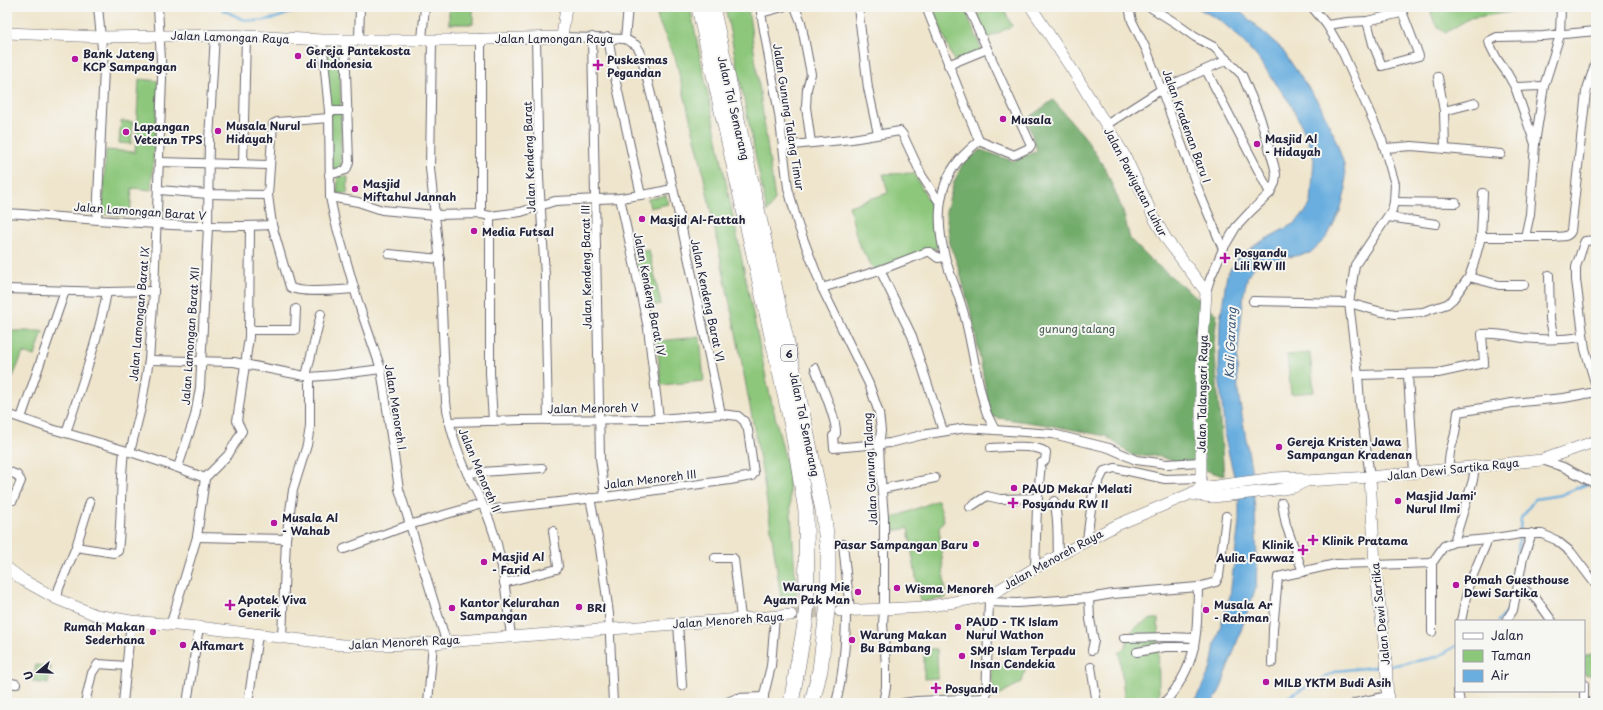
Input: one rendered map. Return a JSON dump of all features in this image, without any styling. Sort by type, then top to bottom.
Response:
[{"type":"highway","name":"Jalan Tol Semarang","points":[[699,7],[792,426],[806,511],[807,603],[805,624],[791,703]]},
{"type":"highway","name":"Jalan Tol Semarang","points":[[712,7],[823,510],[828,551],[828,603],[820,670],[812,703]]},
{"type":"highway","points":[[721,7],[737,124]]},
{"type":"main road","points":[[562,37],[566,7]]},
{"type":"main road","name":"Jalan Pawiyatan Luhur","points":[[1031,7],[1125,156],[1137,185],[1164,234],[1206,292]]},
{"type":"main road","name":"Jalan Lamongan Raya","points":[[7,33],[102,37],[246,35],[322,40],[427,40],[562,37]]},
{"type":"main road","name":"Jalan Talangsari Raya","points":[[1201,488],[1201,376],[1206,292]]},
{"type":"main road","name":"Jalan Dewi Sartika Raya","points":[[1201,488],[1275,478],[1293,477],[1306,481],[1370,477],[1542,460],[1596,442]]},
{"type":"main road","name":"Jalan Dewi Sartika","points":[[1370,477],[1375,564],[1386,660],[1388,699]]},
{"type":"main road","name":"Jalan Dewi Sartika Raya","points":[[1213,497],[1294,487],[1306,481]]},
{"type":"main road","name":"Jalan Menoreh Raya","points":[[845,610],[925,607],[989,599],[1035,568],[1117,525],[1201,488],[1213,497]]},
{"type":"main road","name":"Jalan Menoreh Raya","points":[[7,568],[23,580],[57,599],[96,615],[131,621],[199,626],[342,645],[433,643],[791,615]]},
{"type":"street","points":[[97,219],[104,69],[102,37],[99,32],[98,7]]},
{"type":"street","name":"Jalan Lamongan Barat IX","points":[[76,547],[114,554],[118,551],[121,530],[122,478],[127,451],[141,408],[149,360],[159,190],[162,78],[161,35],[158,7]]},
{"type":"street","points":[[359,39],[360,7]]},
{"type":"street","name":"Jalan Menoreh II","points":[[424,7],[427,40],[430,168],[440,259],[448,422],[467,473],[484,507],[499,552],[511,636]]},
{"type":"street","points":[[625,39],[628,7]]},
{"type":"street","name":"Jalan Gunung Talang Timur","points":[[784,7],[761,12],[783,146],[784,166],[798,225]]},
{"type":"street","points":[[795,7],[801,22],[811,71],[811,77],[807,89],[806,108],[810,143]]},
{"type":"street","points":[[858,7],[868,88],[878,134]]},
{"type":"street","points":[[926,7],[979,141],[1014,155],[1029,148],[1031,145],[968,7]]},
{"type":"street","points":[[1150,7],[1190,34],[1214,47],[1242,75],[1260,117],[1276,174],[1275,183],[1270,192],[1236,227],[1223,249],[1206,292]]},
{"type":"street","points":[[1312,7],[1328,25],[1342,51],[1386,148],[1395,184],[1392,210],[1355,265],[1349,303],[1370,477]]},
{"type":"street","points":[[1526,237],[1530,214],[1535,144],[1544,86],[1560,35],[1561,7]]},
{"type":"street","name":"Jalan Kradenan Baru I","points":[[1131,10],[1132,21],[1147,51],[1200,194],[1223,249]]},
{"type":"street","points":[[1328,25],[1367,21],[1402,13],[1418,56],[1382,66],[1373,44],[1367,21]]},
{"type":"street","points":[[1535,144],[1515,87],[1497,59],[1489,41],[1497,37],[1560,35],[1596,31]]},
{"type":"street","name":"Jalan Lamongan Barat XII","points":[[178,467],[196,416],[200,388],[215,35]]},
{"type":"street","points":[[243,164],[246,35]]},
{"type":"street","name":"Jalan Lamongan Raya","points":[[562,37],[608,37],[625,39],[636,45],[640,51]]},
{"type":"street","name":"Jalan Kendeng Barat III","points":[[592,37],[600,458],[605,496]]},
{"type":"street","points":[[608,37],[615,78],[641,195]]},
{"type":"street","points":[[481,38],[481,214]]},
{"type":"street","name":"Jalan Kendeng Barat","points":[[536,38],[539,178],[545,276],[548,420]]},
{"type":"street","name":"Jalan Menoreh I","points":[[322,40],[329,115],[330,197],[334,221],[354,289],[381,369],[399,490],[446,642]]},
{"type":"street","points":[[329,175],[341,173],[348,167],[348,111],[345,40]]},
{"type":"street","points":[[948,64],[987,49]]},
{"type":"street","name":"Jalan Kendeng Barat VI","points":[[640,51],[656,112],[721,414]]},
{"type":"street","points":[[1106,125],[1162,90],[1227,60]]},
{"type":"street","points":[[1481,237],[1566,236],[1571,231],[1586,92],[1596,61]]},
{"type":"street","points":[[1206,70],[1270,192]]},
{"type":"street","points":[[1438,76],[1444,111],[1445,149]]},
{"type":"street","points":[[1515,87],[1544,86]]},
{"type":"street","points":[[1444,111],[1475,103]]},
{"type":"street","points":[[348,111],[273,124],[268,195],[272,225],[292,288],[319,291],[354,289]]},
{"type":"street","points":[[783,146],[900,131],[922,176],[940,203]]},
{"type":"street","points":[[979,141],[959,160],[951,172],[942,192],[940,203],[940,226],[945,256],[964,310],[986,412],[995,430]]},
{"type":"street","points":[[1386,148],[1412,146],[1501,154]]},
{"type":"street","points":[[159,162],[269,165]]},
{"type":"street","points":[[330,197],[358,202],[382,210],[435,215],[481,214],[490,216],[521,212],[555,201],[620,198],[672,189]]},
{"type":"street","points":[[159,190],[208,194],[268,195]]},
{"type":"street","points":[[1252,301],[1349,303],[1395,314],[1424,312],[1447,304],[1453,299],[1469,277],[1481,237],[1483,193]]},
{"type":"street","name":"Jalan Kendeng Barat IV","points":[[620,198],[648,328],[659,418]]},
{"type":"street","points":[[1394,202],[1456,204]]},
{"type":"street","name":"Jalan Lamongan Barat V","points":[[7,213],[157,225],[208,227],[272,225]]},
{"type":"street","points":[[490,216],[490,373],[493,421]]},
{"type":"street","points":[[1388,217],[1436,224]]},
{"type":"street","name":"Jalan Gunung Talang","points":[[798,225],[822,288],[859,360],[872,390],[879,414],[881,431],[879,444],[884,517],[883,624],[886,687],[883,703]]},
{"type":"street","points":[[172,623],[198,537],[205,478],[228,455],[242,433],[242,428],[237,421],[249,330],[250,226]]},
{"type":"street","points":[[1596,240],[1585,241],[1576,267],[1576,280],[1585,349],[1596,386]]},
{"type":"street","points":[[822,288],[880,270],[928,252],[938,258],[945,256]]},
{"type":"street","points":[[389,254],[440,259]]},
{"type":"street","points":[[880,270],[912,336],[943,431]]},
{"type":"street","points":[[1548,275],[1550,318],[1554,339]]},
{"type":"street","points":[[1469,277],[1499,285],[1524,285]]},
{"type":"street","points":[[7,289],[154,292]]},
{"type":"street","points":[[21,418],[65,290]]},
{"type":"street","points":[[66,433],[102,322],[107,292]]},
{"type":"street","points":[[249,330],[296,330],[296,309]]},
{"type":"street","points":[[282,638],[286,539],[293,490],[307,445],[309,433],[308,376],[321,314]]},
{"type":"street","points":[[1358,375],[1438,374],[1484,363],[1482,334],[1496,333],[1522,338],[1554,339],[1583,337]]},
{"type":"street","points":[[149,360],[234,362],[308,376],[335,375],[381,369]]},
{"type":"street","points":[[815,368],[835,421],[836,434],[833,436],[834,448],[890,443],[922,435],[966,428],[1053,434],[1109,448],[1136,460],[1147,462],[1167,464],[1200,462]]},
{"type":"street","points":[[1408,375],[1414,473]]},
{"type":"street","points":[[1448,470],[1458,412],[1512,403],[1564,398],[1596,392]]},
{"type":"street","points":[[7,414],[178,467],[205,478]]},
{"type":"street","name":"Jalan Menoreh V","points":[[448,422],[659,418],[721,414],[738,416]]},
{"type":"street","name":"Jalan Menoreh III","points":[[344,549],[409,525],[484,507],[590,498],[753,476],[754,473],[748,430],[744,421],[738,416]]},
{"type":"street","points":[[990,448],[1018,447],[1046,451],[1046,460],[1041,463],[1035,568]]},
{"type":"street","points":[[1542,460],[1563,467],[1596,484]]},
{"type":"street","points":[[1454,542],[1473,480],[1475,466]]},
{"type":"street","points":[[467,473],[542,468]]},
{"type":"street","points":[[1087,540],[1093,493],[1104,471],[1115,468],[1201,488]]},
{"type":"street","points":[[7,471],[17,475],[21,481],[14,500]]},
{"type":"street","points":[[882,489],[935,478]]},
{"type":"street","points":[[970,507],[987,496],[1000,499],[1038,498]]},
{"type":"street","points":[[590,498],[603,564],[610,628],[613,703]]},
{"type":"street","points":[[57,599],[59,588],[76,547],[90,502]]},
{"type":"street","points":[[1054,502],[1058,515],[1058,555]]},
{"type":"street","points":[[1282,503],[1286,525],[1303,572]]},
{"type":"street","points":[[903,703],[986,701],[989,599],[1017,603],[1090,598],[1113,594],[1198,587],[1216,582],[1218,580],[1226,516]]},
{"type":"street","points":[[504,583],[557,569],[558,566],[553,531]]},
{"type":"street","points":[[1432,632],[1432,563],[1444,546],[1454,542],[1522,534],[1542,534],[1556,540],[1571,552],[1596,585]]},
{"type":"street","points":[[1507,620],[1513,610],[1523,558],[1532,534]]},
{"type":"street","points":[[198,537],[286,539]]},
{"type":"street","points":[[1461,620],[1464,599],[1488,539]]},
{"type":"street","points":[[836,703],[841,684],[846,650],[843,544]]},
{"type":"street","points":[[715,558],[734,559],[741,618]]},
{"type":"street","points":[[1272,664],[1277,578],[1280,576],[1336,564],[1432,563]]},
{"type":"street","points":[[1518,584],[1537,600],[1552,620]]},
{"type":"street","points":[[1164,703],[1181,682],[1193,655],[1198,619],[1198,587]]},
{"type":"street","points":[[1090,598],[1090,615],[1094,641],[1092,650]]},
{"type":"street","points":[[725,703],[738,698],[763,700],[771,666],[775,616]]},
{"type":"street","points":[[123,703],[128,666],[131,621]]},
{"type":"street","points":[[678,624],[682,686]]},
{"type":"street","points":[[187,703],[199,626]]},
{"type":"street","points":[[248,703],[258,635]]},
{"type":"street","points":[[1124,638],[1195,638]]},
{"type":"street","points":[[428,703],[433,643]]},
{"type":"street","points":[[1137,652],[1165,647],[1194,647]]},
{"type":"street","points":[[85,703],[92,673],[98,664],[128,666]]},
{"type":"street","points":[[1091,667],[1097,703]]},
{"type":"street","points":[[7,682],[16,684]]},
{"type":"street","points":[[1458,692],[1460,703]]},
{"type":"street","points":[[1584,692],[1584,703]]},
{"type":"street","points":[[1355,703],[1388,699]]},
{"type":"green space","points":[[449,7],[473,7],[473,24],[449,24]]},
{"type":"green space","points":[[656,7],[690,7],[768,387],[788,470],[797,601],[782,604],[763,476],[739,348],[701,163],[675,57],[658,20]]},
{"type":"green space","points":[[725,7],[748,7],[775,200],[767,212]]},
{"type":"green space","points":[[932,7],[964,7],[984,55],[956,66]]},
{"type":"green space","points":[[994,7],[1003,7],[1012,26],[988,38],[977,15]]},
{"type":"green space","points":[[1429,7],[1532,7],[1532,9],[1470,18],[1445,33],[1435,24]]},
{"type":"green space","points":[[324,44],[339,45],[341,168],[332,169]]},
{"type":"green space","points":[[139,79],[159,81],[151,190],[132,188],[130,216],[102,214],[106,150],[135,152]]},
{"type":"green space","name":"gunung talang","points":[[1053,100],[1084,136],[1106,170],[1123,211],[1130,239],[1151,260],[1217,314],[1214,343],[1224,476],[1154,455],[1133,456],[1106,436],[1048,425],[991,417],[972,317],[959,269],[950,244],[946,211],[954,182],[963,163],[981,150],[1013,161],[1037,151],[1027,119]]},
{"type":"green space","name":"Lapangan Veteran TPS","points":[[121,121],[133,122],[131,144],[119,143]]},
{"type":"green space","points":[[914,173],[936,215],[938,247],[874,270],[858,243],[849,206],[888,193],[883,174]]},
{"type":"green space","points":[[338,176],[348,177],[347,194],[337,193]]},
{"type":"green space","points":[[666,195],[668,204],[650,208],[648,199]]},
{"type":"green space","points":[[649,250],[661,304],[646,307],[634,253]]},
{"type":"green space","points":[[7,331],[43,331],[35,356],[23,353],[7,391]]},
{"type":"green space","points":[[700,337],[704,381],[661,385],[657,341]]},
{"type":"green space","points":[[1310,353],[1314,392],[1291,394],[1287,355]]},
{"type":"green space","points":[[938,500],[944,520],[939,527],[946,598],[920,602],[908,528],[888,532],[888,520]]},
{"type":"green space","points":[[1152,619],[1158,619],[1159,694],[1152,703],[1125,703],[1119,652],[1127,644],[1130,634],[1134,629]]},
{"type":"green space","points":[[924,649],[937,649],[938,678],[924,679]]},
{"type":"green space","points":[[1596,652],[1596,676],[1585,674],[1585,657]]},
{"type":"green space","points":[[1027,662],[1022,682],[993,698],[991,665]]},
{"type":"green space","points":[[36,665],[51,667],[48,684],[33,682]]},
{"type":"water","name":"Kali Garang","points":[[1196,7],[1235,7],[1281,48],[1320,105],[1334,135],[1344,164],[1346,189],[1340,211],[1327,237],[1310,253],[1258,263],[1248,275],[1244,292],[1237,360],[1238,392],[1251,468],[1255,509],[1257,560],[1256,587],[1221,688],[1213,703],[1194,703],[1211,668],[1215,643],[1230,596],[1239,522],[1239,497],[1225,438],[1219,371],[1220,321],[1227,274],[1238,258],[1255,245],[1293,224],[1304,214],[1311,203],[1314,159],[1306,135],[1292,106],[1257,57],[1240,38],[1221,21]]},
{"type":"waterway","points":[[221,7],[223,10],[237,17],[253,21],[276,18],[304,7]]},
{"type":"waterway","points":[[1596,362],[1596,369]]},
{"type":"waterway","points":[[1515,581],[1521,518],[1535,499],[1561,495],[1589,483]]},
{"type":"waterway","points":[[1499,620],[1510,609]]},
{"type":"waterway","points":[[1390,666],[1437,657],[1455,647]]},
{"type":"waterway","points":[[1273,703],[1284,699],[1336,671],[1383,666]]},
{"type":"tunnel","points":[[791,615],[834,611]]},
{"type":"place","name":"Gereja Pantekosta di Indonesia","points":[[298,56]]},
{"type":"place","name":"Bank Jateng KCP Sampangan","points":[[75,59]]},
{"type":"place","name":"Puskesmas Pegandan","points":[[598,65]]},
{"type":"place","name":"Musala","points":[[1003,119]]},
{"type":"place","name":"Musala Nurul Hidayah","points":[[218,131]]},
{"type":"place","name":"Lapangan Veteran TPS","points":[[126,132]]},
{"type":"place","name":"Masjid Al - Hidayah","points":[[1257,144]]},
{"type":"place","name":"Masjid Miftahul Jannah","points":[[355,189]]},
{"type":"place","name":"Masjid Al-Fattah","points":[[642,219]]},
{"type":"place","name":"Media Futsal","points":[[474,231]]},
{"type":"place","name":"Posyandu Lili RW III","points":[[1225,258]]},
{"type":"place","name":"Gereja Kristen Jawa Sampangan Kradenan","points":[[1279,447]]},
{"type":"place","name":"PAUD Mekar Melati","points":[[1014,488]]},
{"type":"place","name":"Masjid Jami' Nurul Ilmi","points":[[1398,501]]},
{"type":"place","name":"Posyandu RW II","points":[[1013,503]]},
{"type":"place","name":"Musala Al - Wahab","points":[[274,523]]},
{"type":"place","name":"Klinik Pratama","points":[[1313,540]]},
{"type":"place","name":"Pasar Sampangan Baru","points":[[976,544]]},
{"type":"place","name":"Klinik Aulia Fawwaz","points":[[1303,550]]},
{"type":"place","name":"Masjid Al - Farid","points":[[484,562]]},
{"type":"place","name":"Pomah Guesthouse Dewi Sartika","points":[[1456,585]]},
{"type":"place","name":"Wisma Menoreh","points":[[897,588]]},
{"type":"place","name":"Warung Mie Ayam Pak Man","points":[[858,592]]},
{"type":"place","name":"Apotek Viva Generik","points":[[230,605]]},
{"type":"place","name":"BRI","points":[[579,607]]},
{"type":"place","name":"Kantor Kelurahan Sampangan","points":[[452,608]]},
{"type":"place","name":"Musala Ar - Rahman","points":[[1206,610]]},
{"type":"place","name":"PAUD - TK Islam Nurul Wathon","points":[[958,627]]},
{"type":"place","name":"Rumah Makan Sederhana","points":[[153,632]]},
{"type":"place","name":"Warung Makan Bu Bambang","points":[[852,640]]},
{"type":"place","name":"Alfamart","points":[[183,645]]},
{"type":"place","name":"SMP Islam Terpadu Insan Cendekia","points":[[962,656]]},
{"type":"place","name":"MILB YKTM Budi Asih","points":[[1266,682]]},
{"type":"place","name":"Posyandu","points":[[936,688]]}]
